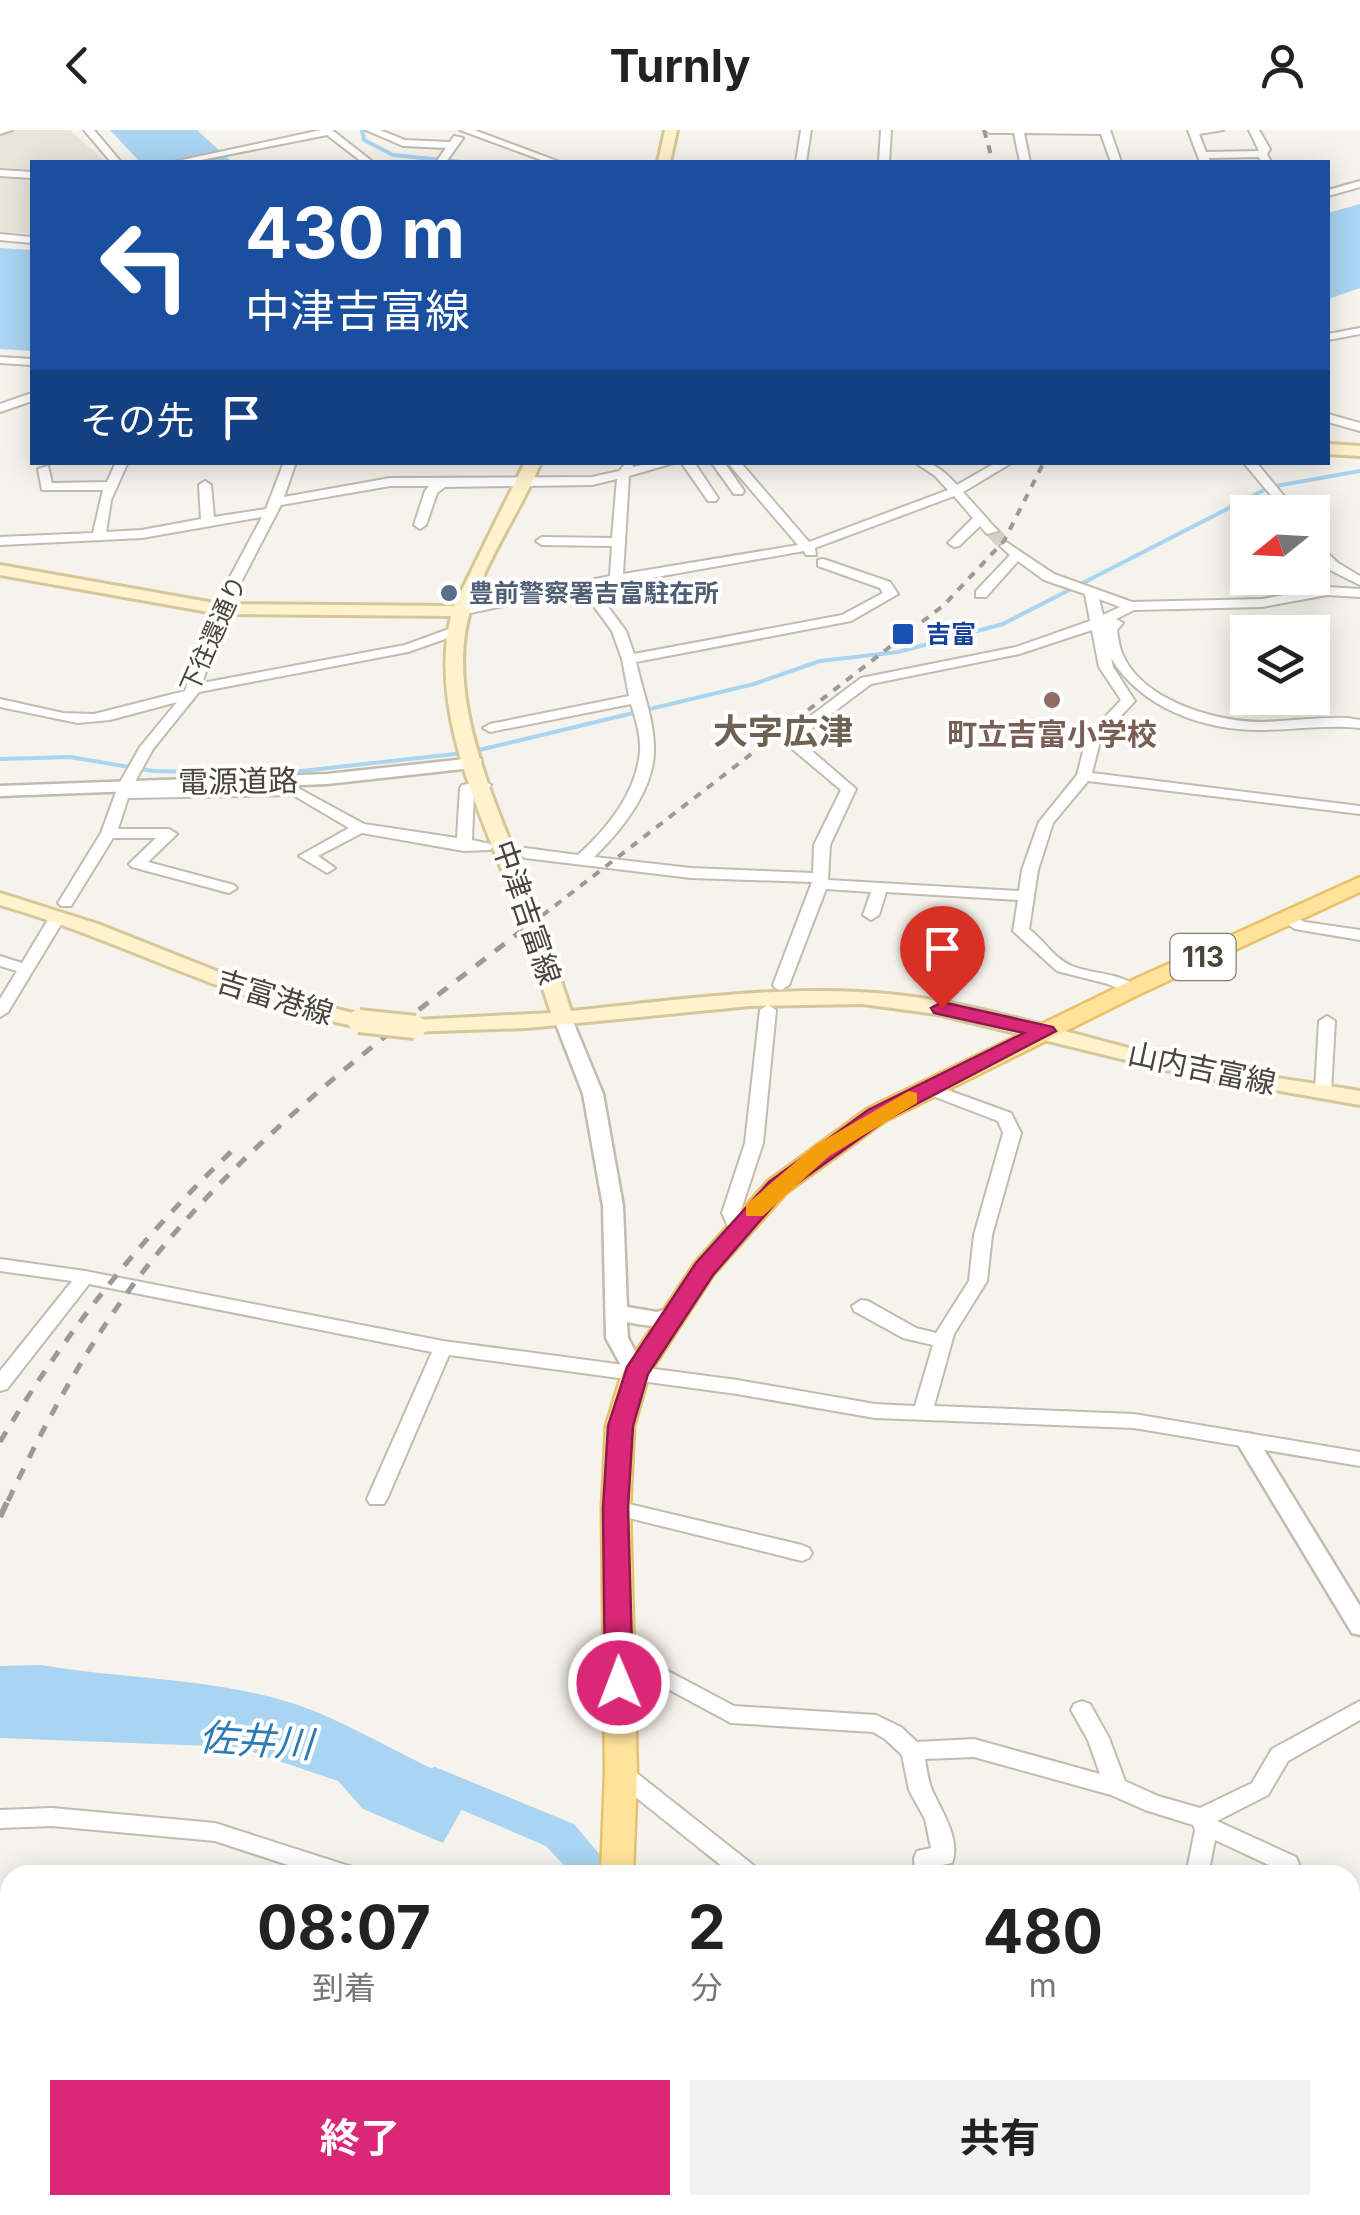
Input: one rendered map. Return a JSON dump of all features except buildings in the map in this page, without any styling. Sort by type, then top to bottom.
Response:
[{"type":"main road","points":[[664,160],[672,130]]},
{"type":"main road","points":[[1330,449],[1360,451]]},
{"type":"main road","name":"中津吉富線","points":[[531,465],[458,620],[452,677],[475,762],[563,1019],[828,997],[926,1006],[1045,1031]]},
{"type":"main road","points":[[0,570],[220,609],[458,620]]},
{"type":"main road","name":"113","points":[[618,1865],[621,1773],[616,1508],[620,1426],[636,1373],[737,1229],[777,1187],[822,1151],[928,1088],[1360,884]]},
{"type":"main road","name":"吉富港線","points":[[0,899],[82,923],[279,1005],[359,1022],[415,1026],[482,1027],[563,1019]]},
{"type":"main road","name":"山内吉富線","points":[[1045,1031],[1157,1062],[1360,1098]]},
{"type":"street","points":[[89,130],[114,160]]},
{"type":"street","points":[[371,130],[403,143],[452,145]]},
{"type":"street","points":[[443,160],[465,130],[549,160]]},
{"type":"street","points":[[802,160],[806,130]]},
{"type":"street","points":[[884,160],[886,130]]},
{"type":"street","points":[[990,130],[1105,130],[1115,160]]},
{"type":"street","points":[[1218,130],[1193,130],[1203,158],[1264,158],[1265,149],[1254,130]]},
{"type":"street","points":[[1019,131],[1024,160]]},
{"type":"street","points":[[188,160],[330,133],[349,140],[377,160]]},
{"type":"street","points":[[330,133],[365,160]]},
{"type":"street","points":[[0,172],[30,175]]},
{"type":"street","points":[[1330,182],[1360,183]]},
{"type":"street","points":[[1330,192],[1360,183]]},
{"type":"street","points":[[0,237],[28,239]]},
{"type":"street","points":[[1330,337],[1360,331]]},
{"type":"street","points":[[0,357],[29,361]]},
{"type":"street","points":[[0,408],[30,398]]},
{"type":"street","points":[[1330,418],[1360,426]]},
{"type":"street","points":[[99,535],[121,465]]},
{"type":"street","name":"下往還通り","points":[[66,903],[108,834],[124,789],[147,747],[191,691],[220,609],[273,507],[289,465]]},
{"type":"street","points":[[0,541],[142,534],[390,482],[524,485],[652,465]]},
{"type":"street","points":[[689,465],[712,498]]},
{"type":"street","points":[[719,465],[738,491]]},
{"type":"street","points":[[736,465],[823,563],[872,601]]},
{"type":"street","points":[[925,465],[938,472],[992,531]]},
{"type":"street","points":[[0,703],[23,704],[64,717],[100,716],[191,691],[408,648],[458,620],[584,585],[807,547],[954,492],[1003,465]]},
{"type":"street","points":[[1252,465],[1277,495]]},
{"type":"street","points":[[44,469],[46,487],[111,486]]},
{"type":"street","points":[[616,579],[626,469]]},
{"type":"street","points":[[420,525],[431,491],[442,483]]},
{"type":"street","points":[[205,486],[208,522]]},
{"type":"street","points":[[954,542],[980,518]]},
{"type":"street","points":[[542,542],[618,542]]},
{"type":"street","points":[[981,594],[1011,551],[1049,576],[1131,606],[1262,603],[1327,591],[1360,593]]},
{"type":"street","points":[[629,658],[794,630],[858,613],[872,601],[889,597],[890,588],[823,563]]},
{"type":"street","points":[[1330,563],[1360,581]]},
{"type":"street","points":[[582,860],[604,840],[630,802],[647,753],[629,658],[619,631],[584,585]]},
{"type":"street","points":[[1091,591],[1106,667],[1128,701],[1094,736],[1084,776],[1046,822],[1030,870],[1021,931],[1036,938],[1060,967],[1112,977],[1132,989]]},
{"type":"street","points":[[781,984],[818,881],[822,845],[849,789],[789,739],[866,681],[1019,650],[1096,624],[1131,606]]},
{"type":"street","points":[[1131,606],[1130,615],[1110,630],[1110,640],[1122,669],[1162,700],[1235,725],[1333,719],[1360,724]]},
{"type":"street","points":[[490,728],[637,699]]},
{"type":"street","name":"電源道路","points":[[0,791],[327,779],[475,762]]},
{"type":"street","points":[[1084,776],[1360,810]]},
{"type":"street","points":[[464,846],[468,788],[484,786]]},
{"type":"street","points":[[124,789],[296,791],[360,828],[485,846]]},
{"type":"street","points":[[327,868],[307,856],[360,828]]},
{"type":"street","points":[[108,834],[169,834],[138,864],[229,888]]},
{"type":"street","points":[[525,852],[691,874],[1028,896]]},
{"type":"street","points":[[872,915],[880,888]]},
{"type":"street","points":[[1288,918],[1301,926],[1360,935]]},
{"type":"street","points":[[0,1012],[55,922]]},
{"type":"street","points":[[0,961],[26,969]]},
{"type":"street","points":[[737,1229],[731,1213],[754,1144],[768,1010]]},
{"type":"street","points":[[563,1019],[593,1094],[607,1166],[616,1338],[636,1373]]},
{"type":"street","points":[[1324,1092],[1327,1021]]},
{"type":"street","points":[[923,1412],[943,1341],[978,1281],[983,1235],[1012,1132],[1005,1117],[928,1088]]},
{"type":"street","points":[[0,1265],[85,1276],[442,1348],[636,1373],[875,1411],[1134,1421],[1360,1458]]},
{"type":"street","points":[[0,1384],[85,1276]]},
{"type":"street","points":[[861,1306],[910,1334],[943,1341]]},
{"type":"street","points":[[617,1313],[658,1320],[674,1314]]},
{"type":"street","points":[[377,1499],[442,1348]]},
{"type":"street","points":[[1247,1441],[1360,1626]]},
{"type":"street","points":[[616,1508],[802,1553]]},
{"type":"street","points":[[619,1653],[731,1714],[876,1724],[893,1732],[912,1751],[920,1790],[936,1818],[944,1856],[925,1858],[925,1865]]},
{"type":"street","points":[[1082,1710],[1098,1738],[1116,1788]]},
{"type":"street","points":[[1203,1821],[1260,1790],[1280,1755],[1360,1710]]},
{"type":"street","points":[[912,1751],[974,1748],[1116,1788],[1203,1821],[1288,1864]]},
{"type":"street","points":[[621,1773],[736,1865]]},
{"type":"street","points":[[0,1819],[52,1818],[215,1832],[317,1865]]},
{"type":"street","points":[[1198,1865],[1203,1821]]},
{"type":"shaded area","points":[[0,130],[70,130],[104,160],[30,160],[30,234],[0,232]]},
{"type":"water","points":[[110,130],[197,130],[230,160],[138,160]]},
{"type":"water","points":[[1360,204],[1360,288],[1330,298],[1330,212]]},
{"type":"water","points":[[0,248],[30,250],[30,351],[0,349]]},
{"type":"water","points":[[41,1665],[223,1687],[294,1704],[346,1725],[473,1789],[443,1843],[363,1809],[338,1781],[238,1747],[0,1738],[0,1666]]},
{"type":"waterway","points":[[362,130],[364,140],[393,155],[442,160]]},
{"type":"waterway","points":[[475,751],[754,684],[820,661],[898,652],[1003,624],[1270,487],[1360,471]]},
{"type":"waterway","points":[[0,759],[70,757],[153,771],[274,774],[464,753]]},
{"type":"waterway","name":"佐井川","points":[[435,1782],[560,1835],[588,1865]]},
{"type":"tunnel","points":[[992,531],[1006,546]]},
{"type":"railway","points":[[984,130],[992,160]]},
{"type":"railway","points":[[517,935],[944,605],[1004,541],[1042,465]]},
{"type":"railway","points":[[8,1501],[57,1404],[94,1342],[157,1254],[197,1208],[329,1082],[520,932]]},
{"type":"railway","points":[[0,1442],[51,1362],[108,1286],[169,1215],[236,1147]]},
{"type":"railway","points":[[0,1517],[9,1498]]},
{"type":"slow traffic","points":[[755,1211],[777,1187],[822,1151],[909,1098]]},
{"type":"place","name":"豊前警察署吉富駐在所","points":[[449,593]]},
{"type":"place","name":"吉富","points":[[903,634]]},
{"type":"place","name":"町立吉富小学校","points":[[1052,700]]},
{"type":"district","name":"大字広津","points":[[783,731]]},
{"type":"route","points":[[619,1683],[616,1508],[620,1426],[636,1373],[704,1269],[777,1187],[822,1151],[876,1116],[1045,1031],[942,1008]]}]
